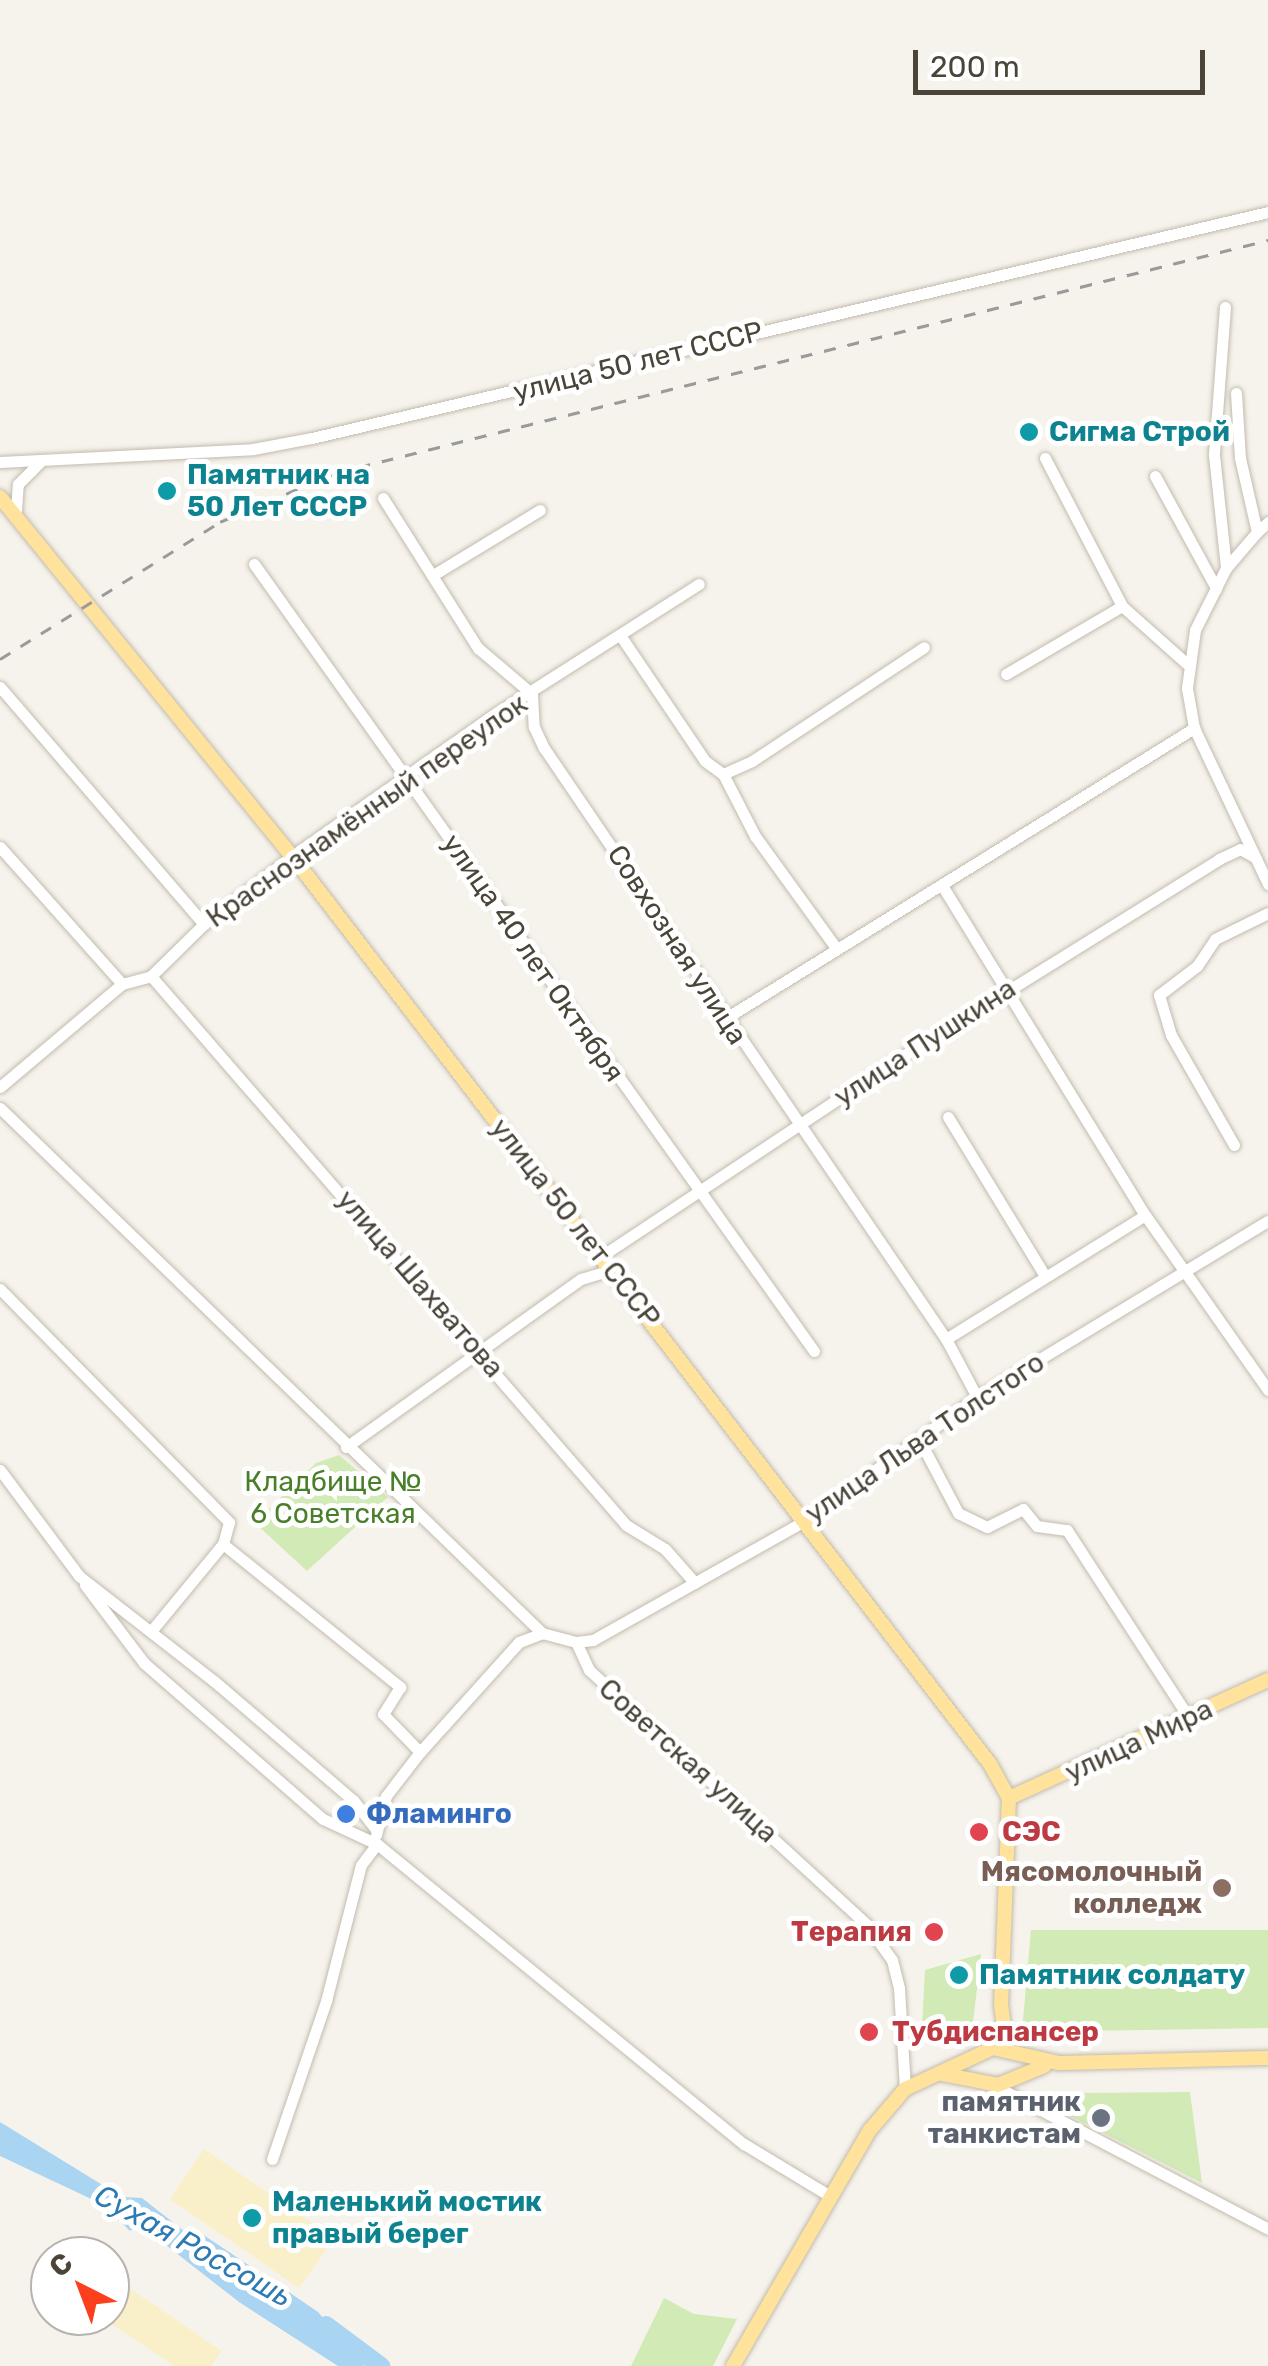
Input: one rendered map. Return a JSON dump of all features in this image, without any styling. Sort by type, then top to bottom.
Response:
[{"type":"main road","name":"улица 50 лет СССР","points":[[0,496],[16,510],[292,856],[974,1742],[1009,1798]]},
{"type":"main road","name":"улица Мира","points":[[1009,1798],[1268,1680]]},
{"type":"main road","points":[[1009,1798],[1001,2004],[1012,2076]]},
{"type":"main road","points":[[990,2083],[978,2066],[1001,2004]]},
{"type":"main road","points":[[733,2366],[870,2130],[905,2089],[986,2051],[1060,2063],[1268,2058]]},
{"type":"main road","points":[[929,2076],[958,2074],[990,2083],[1060,2063]]},
{"type":"street","name":"улица 50 лет СССР","points":[[0,462],[297,441],[1268,212]]},
{"type":"street","points":[[1225,307],[1214,455],[1226,568]]},
{"type":"street","points":[[1236,393],[1240,458],[1257,532]]},
{"type":"street","points":[[1046,458],[1122,606],[1187,664]]},
{"type":"street","points":[[16,510],[18,484],[41,461]]},
{"type":"street","points":[[1155,476],[1216,588]]},
{"type":"street","points":[[383,498],[478,648],[532,694]]},
{"type":"street","points":[[433,575],[540,510]]},
{"type":"street","points":[[1268,522],[1226,568],[1187,664],[1194,728],[1268,884]]},
{"type":"street","name":"улица 40 лет Октября","points":[[254,564],[814,1351]]},
{"type":"street","name":"Краснознамённый переулок","points":[[0,1088],[122,984],[151,976],[204,924],[292,856],[699,584]]},
{"type":"street","points":[[1006,674],[1122,606]]},
{"type":"street","points":[[622,638],[705,760],[723,774],[754,836],[836,948]]},
{"type":"street","points":[[723,774],[752,761],[924,647]]},
{"type":"street","points":[[0,686],[204,924]]},
{"type":"street","name":"Совхозная улица","points":[[532,694],[534,727],[544,748],[946,1339],[977,1397]]},
{"type":"street","points":[[726,1018],[1194,728]]},
{"type":"street","points":[[0,847],[122,984]]},
{"type":"street","name":"улица Пушкина","points":[[600,1256],[797,1125],[1220,859],[1240,849],[1256,858]]},
{"type":"street","points":[[943,887],[1146,1215],[1268,1390]]},
{"type":"street","points":[[1234,1145],[1171,1035],[1158,995],[1197,966],[1215,938],[1268,913]]},
{"type":"street","name":"улица Шахватова","points":[[151,976],[481,1350],[626,1525],[665,1549],[695,1583]]},
{"type":"street","points":[[0,1108],[346,1448],[542,1633],[576,1642]]},
{"type":"street","points":[[948,1117],[1044,1274]]},
{"type":"street","points":[[946,1339],[1044,1274],[1146,1215]]},
{"type":"street","name":"улица Льва Толстого","points":[[576,1642],[593,1640],[804,1521],[977,1397],[1268,1220]]},
{"type":"street","points":[[346,1448],[581,1279],[610,1270]]},
{"type":"street","points":[[0,1289],[230,1522],[223,1544],[152,1630]]},
{"type":"street","points":[[919,1439],[958,1513],[987,1526],[1023,1509],[1037,1526],[1067,1530],[1189,1718]]},
{"type":"street","points":[[0,1470],[144,1663],[322,1819],[377,1844],[744,2144],[830,2196]]},
{"type":"street","points":[[223,1544],[400,1687],[383,1714],[420,1752]]},
{"type":"street","points":[[79,1576],[152,1630],[353,1800],[376,1830]]},
{"type":"street","points":[[272,2158],[326,2001],[361,1865],[377,1844],[376,1830],[386,1796],[420,1752],[519,1642],[542,1633]]},
{"type":"street","name":"Советская улица","points":[[576,1642],[589,1670],[882,1943],[899,1988],[905,2089]]},
{"type":"street","points":[[353,1800],[386,1796]]},
{"type":"street","points":[[1012,2076],[1030,2107]]},
{"type":"street","points":[[990,2083],[1173,2184],[1268,2229]]},
{"type":"green space","name":"Кладбище № 6 Советская","points":[[339,1455],[388,1497],[307,1571],[255,1523],[316,1463]]},
{"type":"green space","points":[[1031,1930],[1268,1930],[1268,2028],[1022,2032]]},
{"type":"green space","points":[[981,1954],[972,2031],[922,2027],[925,1970]]},
{"type":"green space","points":[[1190,2092],[1202,2183],[1037,2099],[1080,2093]]},
{"type":"green space","points":[[664,2298],[694,2314],[737,2319],[713,2366],[631,2366]]},
{"type":"sand","name":"Маленький мостик правый берег","points":[[204,2149],[334,2238],[299,2288],[170,2199]]},
{"type":"sand","points":[[130,2289],[222,2351],[211,2366],[174,2366],[130,2336]]},
{"type":"water","name":"Сухая Россошь","points":[[0,2122],[122,2197],[142,2198],[189,2235],[199,2232],[277,2284],[318,2312],[365,2366],[338,2366],[239,2302],[139,2224],[130,2231],[104,2205],[0,2156]]},
{"type":"waterway","name":"Сухая Россошь","points":[[326,2325],[381,2366]]},
{"type":"railway","points":[[0,659],[220,522],[335,473],[1268,240]]},
{"type":"place","name":"Сигма Строй","points":[[1029,432]]},
{"type":"place","name":"Памятник на 50 Лет СССР","points":[[167,491]]},
{"type":"place","name":"Фламинго","points":[[346,1814]]},
{"type":"place","name":"СЭС","points":[[979,1832]]},
{"type":"place","name":"Мясомолочный колледж","points":[[1222,1888]]},
{"type":"place","name":"Терапия","points":[[934,1932]]},
{"type":"place","name":"Памятник солдату","points":[[959,1975]]},
{"type":"place","name":"Тубдиспансер","points":[[869,2032]]},
{"type":"place","name":"памятник танкистам","points":[[1101,2118]]},
{"type":"place","name":"Маленький мостик правый берег","points":[[252,2218]]}]
